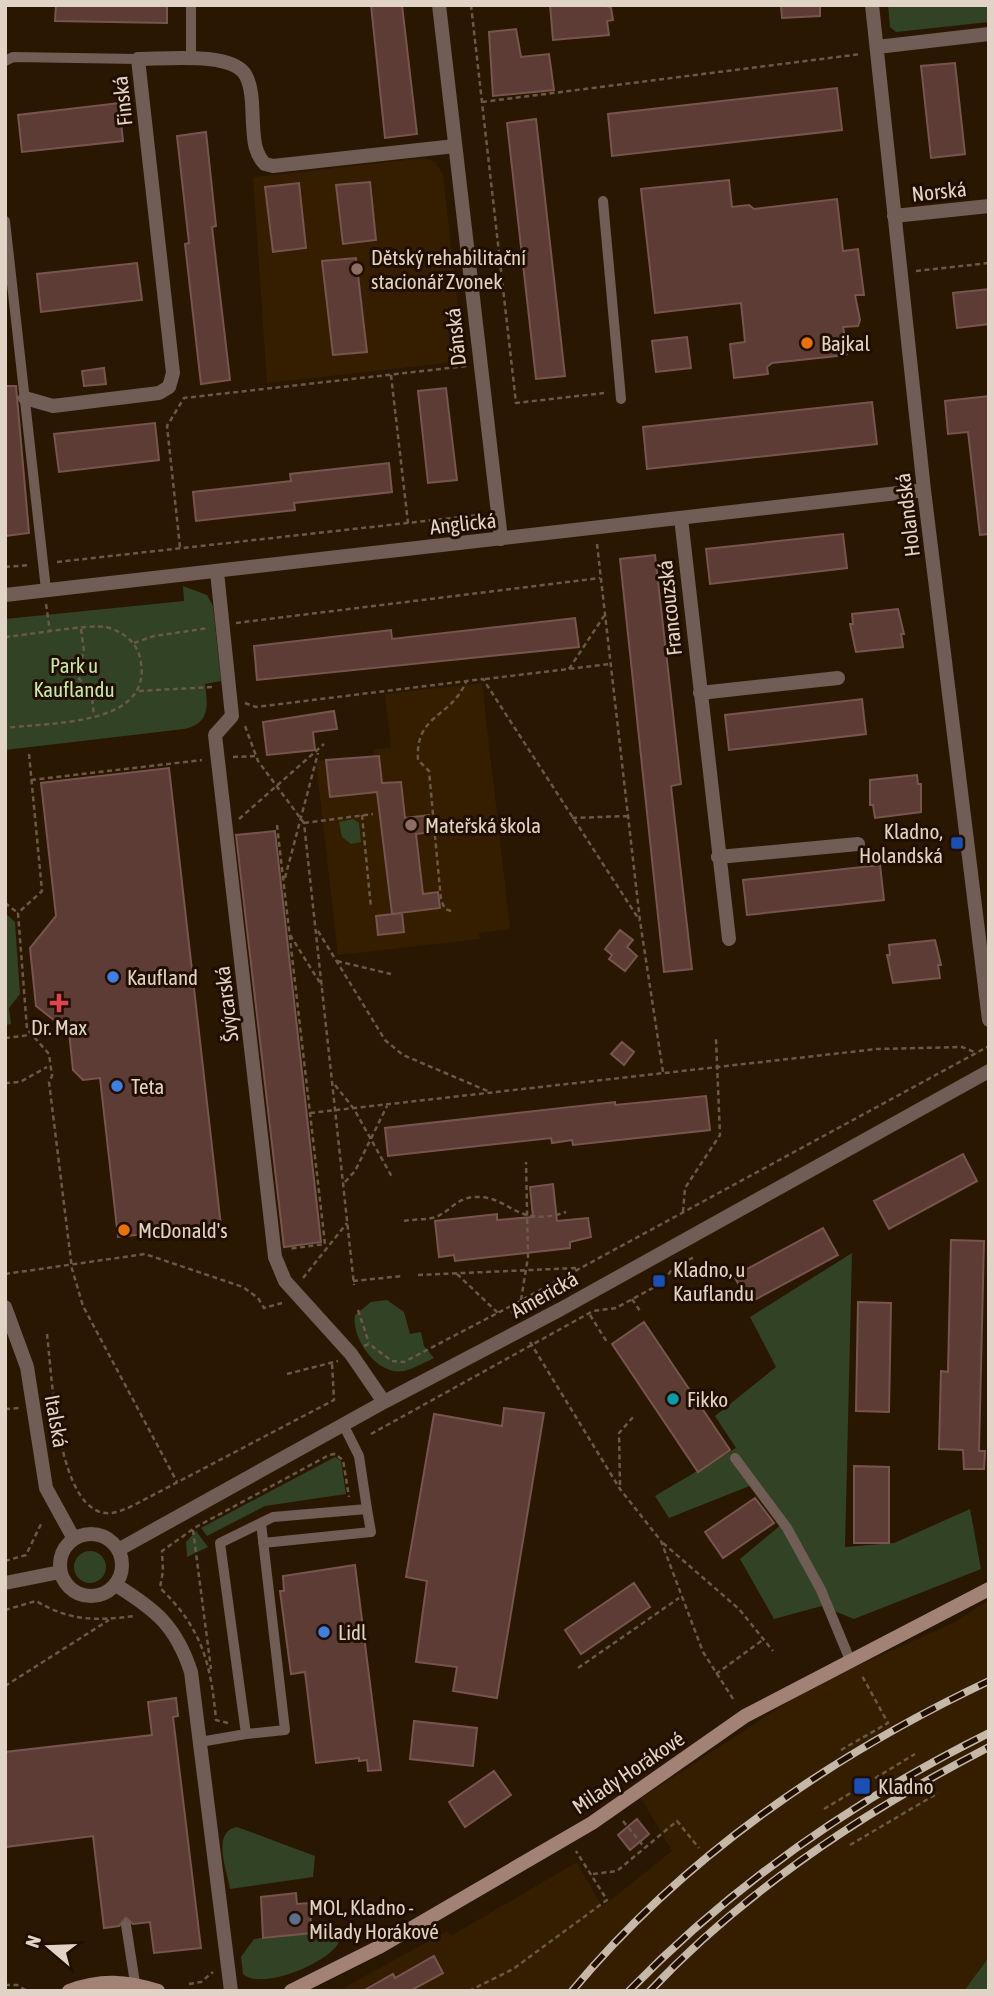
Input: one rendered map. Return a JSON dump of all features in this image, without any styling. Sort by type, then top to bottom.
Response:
[{"type":"street","name":"Dánská","points":[[439,5],[501,539]]},
{"type":"street","name":"Holandská","points":[[872,5],[925,490],[989,1020]]},
{"type":"street","points":[[877,47],[989,34]]},
{"type":"street","name":"Finská","points":[[25,398],[53,406],[159,393],[169,387],[173,373],[138,59],[229,61],[245,72],[249,83],[256,150],[265,164],[273,166],[455,146]]},
{"type":"street","name":"Norská","points":[[894,216],[989,206]]},
{"type":"street","name":"Anglická","points":[[5,595],[925,490]]},
{"type":"street","name":"Francouzská","points":[[681,518],[729,939]]},
{"type":"street","name":"Švýcarská","points":[[217,572],[223,626],[235,689],[232,716],[215,735],[265,1160],[279,1253],[285,1281],[351,1354],[384,1402]]},
{"type":"street","points":[[700,692],[838,678]]},
{"type":"street","points":[[718,856],[858,844]]},
{"type":"street","name":"Americká","points":[[118,1550],[343,1424],[561,1309],[989,1071]]},
{"type":"street","name":"Italská","points":[[5,1307],[8,1323],[27,1367],[46,1488],[74,1539]]},
{"type":"street","points":[[90,1534],[101,1536],[118,1550],[122,1567],[116,1585],[102,1595],[84,1596],[69,1588],[60,1572],[63,1551],[74,1539],[90,1534]]},
{"type":"street","points":[[5,1583],[60,1572]]},
{"type":"street","points":[[116,1585],[162,1616],[183,1647],[191,1672],[231,1991]]},
{"type":"street","name":"Milady Horákové","points":[[291,1991],[381,1946],[593,1823],[745,1716],[989,1589]]},
{"type":"street","points":[[69,1991],[107,1980],[135,1983],[158,1991]]},
{"type":"lane","points":[[191,5],[191,60]]},
{"type":"lane","points":[[5,61],[13,57],[138,59]]},
{"type":"lane","points":[[603,201],[621,399]]},
{"type":"lane","points":[[5,221],[46,590]]},
{"type":"lane","points":[[263,1544],[371,1532],[359,1456],[343,1424]]},
{"type":"lane","points":[[735,1458],[786,1528],[821,1590],[850,1660]]},
{"type":"lane","points":[[246,1734],[220,1543],[273,1517],[366,1509]]},
{"type":"lane","points":[[200,1742],[285,1730],[261,1523]]},
{"type":"lane","points":[[126,1925],[135,1983]]},
{"type":"path","points":[[471,5],[516,403],[604,393]]},
{"type":"path","points":[[482,102],[865,53],[865,63]]},
{"type":"path","points":[[901,272],[989,263]]},
{"type":"path","points":[[180,547],[167,426],[184,398],[469,366]]},
{"type":"path","points":[[391,375],[408,523]]},
{"type":"path","points":[[5,567],[479,515]]},
{"type":"path","points":[[596,536],[640,921],[663,1072]]},
{"type":"path","points":[[134,643],[154,636],[223,626],[600,578]]},
{"type":"path","points":[[46,590],[50,633]]},
{"type":"path","points":[[569,669],[605,614]]},
{"type":"path","points":[[5,637],[107,627],[134,643],[142,672],[139,691],[117,710],[94,716],[5,728]]},
{"type":"path","points":[[81,629],[85,646],[76,674],[92,697],[94,716]]},
{"type":"path","points":[[139,691],[152,693],[235,689],[245,703],[256,706],[610,664]]},
{"type":"path","points":[[483,679],[640,921]]},
{"type":"path","points":[[452,911],[445,909],[441,900],[429,771],[418,760],[417,744],[423,727],[460,697],[466,681]]},
{"type":"path","points":[[244,723],[256,756],[304,823],[338,1111],[354,1283],[402,1276]]},
{"type":"path","points":[[237,822],[324,744]]},
{"type":"path","points":[[284,882],[317,753]]},
{"type":"path","points":[[18,913],[42,891],[29,754]]},
{"type":"path","points":[[31,780],[256,756]]},
{"type":"path","points":[[304,823],[373,814]]},
{"type":"path","points":[[362,815],[371,908]]},
{"type":"path","points":[[572,818],[627,816]]},
{"type":"path","points":[[277,825],[326,1246]]},
{"type":"path","points":[[5,903],[18,913],[27,1029],[49,1054],[48,1066],[72,1265],[83,1306],[177,1482]]},
{"type":"path","points":[[317,928],[385,1040],[403,1055],[491,1092]]},
{"type":"path","points":[[290,934],[324,989]]},
{"type":"path","points":[[337,961],[391,974]]},
{"type":"path","points":[[5,1038],[32,1034]]},
{"type":"path","points":[[683,1212],[685,1188],[720,1135],[716,1039]]},
{"type":"path","points":[[358,1310],[369,1344],[392,1361],[404,1362],[989,1046]]},
{"type":"path","points":[[310,1113],[877,1049],[962,1047],[976,1053]]},
{"type":"path","points":[[5,1083],[20,1082],[48,1066]]},
{"type":"path","points":[[335,1085],[354,1109],[392,1177]]},
{"type":"path","points":[[345,1182],[355,1171],[388,1105]]},
{"type":"path","points":[[521,1300],[527,1270],[526,1162]]},
{"type":"path","points":[[404,1221],[437,1217],[455,1203],[469,1197],[485,1196],[527,1218],[552,1217],[566,1212]]},
{"type":"path","points":[[301,1281],[326,1246],[348,1223]]},
{"type":"path","points":[[279,1253],[326,1246]]},
{"type":"path","points":[[5,1274],[145,1254],[243,1287],[258,1298],[264,1308],[282,1303]]},
{"type":"path","points":[[371,1434],[532,1344],[590,1314],[615,1308],[662,1283],[673,1268],[694,1257]]},
{"type":"path","points":[[418,1275],[579,1268]]},
{"type":"path","points":[[457,1274],[498,1312]]},
{"type":"path","points":[[632,1299],[640,1311]]},
{"type":"path","points":[[509,1307],[513,1314]]},
{"type":"path","points":[[590,1314],[607,1342]]},
{"type":"path","points":[[47,1334],[63,1462],[90,1505],[102,1513],[115,1513],[334,1400],[332,1363]]},
{"type":"path","points":[[364,1346],[369,1344]]},
{"type":"path","points":[[532,1344],[620,1489],[661,1541],[739,1609],[773,1651]]},
{"type":"path","points":[[287,1374],[338,1361]]},
{"type":"path","points":[[620,1489],[617,1468],[619,1433],[634,1416]]},
{"type":"path","points":[[162,1551],[193,1530],[332,1454],[338,1455],[344,1463],[349,1498],[343,1504],[343,1510]]},
{"type":"path","points":[[5,1561],[26,1555],[42,1522]]},
{"type":"path","points":[[193,1530],[212,1674]]},
{"type":"path","points":[[661,1541],[703,1652],[745,1716]]},
{"type":"path","points":[[578,1668],[680,1597]]},
{"type":"path","points":[[5,1610],[36,1601],[51,1610],[95,1621],[135,1616]]},
{"type":"path","points":[[5,1686],[112,1619]]},
{"type":"path","points":[[716,1674],[764,1639]]},
{"type":"path","points":[[841,1750],[888,1723],[860,1673]]},
{"type":"path","points":[[824,1809],[915,1754]]},
{"type":"path","points":[[850,1845],[938,1793]]},
{"type":"path","points":[[622,1820],[645,1848]]},
{"type":"path","points":[[592,1874],[617,1871],[677,1821],[699,1848]]},
{"type":"path","points":[[469,1991],[513,1969],[607,1900],[576,1851]]},
{"type":"path","points":[[189,1983],[208,1978],[216,1962]]},
{"type":"path","points":[[5,1985],[17,1984],[27,1991]]},
{"type":"shaded area","name":"Dětský rehabilitační stacionář Zvonek","points":[[425,158],[435,162],[443,175],[464,361],[267,383],[253,177]]},
{"type":"shaded area","name":"Mateřská škola","points":[[482,683],[510,929],[479,933],[480,939],[338,955],[316,761],[374,757],[374,749],[391,748],[385,694]]},
{"type":"shaded area","points":[[989,1600],[989,1991],[338,1991],[447,1931],[451,1936],[577,1862],[602,1907],[672,1851],[641,1798],[811,1687],[955,1622]]},
{"type":"green space","points":[[888,5],[989,5],[989,22],[896,32],[890,27]]},
{"type":"green space","name":"Park u Kauflandu","points":[[183,586],[207,595],[213,606],[221,681],[205,684],[207,707],[199,723],[184,729],[5,750],[5,619],[184,601]]},
{"type":"green space","points":[[353,819],[359,823],[361,842],[351,844],[342,837],[339,822]]},
{"type":"green space","points":[[5,913],[15,922],[20,994],[9,1008],[11,1024],[5,1025]]},
{"type":"green space","points":[[852,1253],[845,1547],[894,1543],[970,1509],[981,1569],[854,1619],[822,1606],[774,1619],[740,1559],[782,1524],[757,1483],[669,1518],[655,1496],[736,1448],[715,1416],[776,1367],[750,1317]]},
{"type":"green space","points":[[387,1300],[404,1312],[410,1334],[421,1332],[424,1346],[434,1358],[408,1370],[394,1371],[384,1368],[368,1354],[357,1334],[355,1315],[371,1302]]},
{"type":"green space","points":[[335,1457],[341,1461],[346,1494],[265,1506],[207,1536],[201,1528]]},
{"type":"green space","points":[[196,1531],[208,1547],[187,1557],[186,1542]]},
{"type":"green space","points":[[90,1551],[101,1556],[106,1567],[101,1578],[90,1583],[79,1578],[74,1567],[79,1556]]},
{"type":"green space","points":[[237,1827],[315,1856],[313,1877],[230,1889],[223,1844],[229,1830]]},
{"type":"green space","points":[[331,1930],[339,1942],[333,1950],[309,1966],[279,1977],[264,1979],[243,1974],[241,1957],[254,1939]]},
{"type":"green space","points":[[989,1957],[989,1991],[964,1991]]},
{"type":"building","points":[[56,5],[167,5],[167,23],[55,21]]},
{"type":"building","points":[[371,5],[402,5],[417,134],[385,138]]},
{"type":"building","points":[[550,5],[605,5],[611,8],[613,20],[607,21],[609,35],[553,40]]},
{"type":"building","points":[[781,5],[820,5],[820,16],[782,18]]},
{"type":"building","points":[[516,29],[521,57],[549,54],[554,90],[493,96],[489,32]]},
{"type":"building","points":[[955,63],[965,154],[931,158],[921,66]]},
{"type":"building","points":[[837,88],[842,130],[612,156],[608,114]]},
{"type":"building","points":[[119,103],[123,141],[22,152],[18,115]]},
{"type":"building","points":[[536,119],[565,376],[536,379],[507,123]]},
{"type":"building","points":[[206,132],[216,226],[212,227],[230,380],[201,384],[185,244],[189,243],[177,136]]},
{"type":"building","points":[[729,180],[732,207],[749,205],[754,209],[837,199],[843,251],[858,249],[864,295],[855,295],[860,320],[858,326],[843,327],[848,353],[846,355],[772,363],[767,367],[768,374],[734,378],[730,344],[745,342],[741,303],[655,313],[641,189]]},
{"type":"building","points":[[370,182],[376,240],[343,244],[336,185]]},
{"type":"building","points":[[299,183],[306,248],[273,252],[265,187]]},
{"type":"building","points":[[356,258],[367,352],[333,355],[322,261]]},
{"type":"building","points":[[137,263],[142,300],[41,312],[37,274]]},
{"type":"building","points":[[989,289],[989,324],[957,328],[953,293]]},
{"type":"building","points":[[687,337],[691,368],[656,372],[652,341]]},
{"type":"building","points":[[104,368],[106,384],[84,386],[82,371]]},
{"type":"building","points":[[5,386],[16,386],[29,533],[5,536]]},
{"type":"building","points":[[446,388],[457,480],[428,483],[418,391]]},
{"type":"building","points":[[989,396],[989,534],[980,535],[968,432],[948,434],[945,401]]},
{"type":"building","points":[[872,402],[877,444],[647,469],[643,427]]},
{"type":"building","points":[[155,423],[159,460],[59,472],[54,434]]},
{"type":"building","points":[[389,463],[392,492],[294,503],[295,510],[196,521],[193,492],[291,481],[290,474]]},
{"type":"building","points":[[843,534],[847,568],[710,584],[706,549]]},
{"type":"building","points":[[655,555],[681,784],[671,786],[692,969],[664,972],[620,559]]},
{"type":"building","points":[[898,609],[904,634],[901,634],[903,647],[856,652],[850,624],[853,624],[852,614]]},
{"type":"building","points":[[575,618],[579,647],[257,680],[254,646],[391,630],[392,639]]},
{"type":"building","points":[[862,699],[866,734],[729,750],[725,715]]},
{"type":"building","points":[[334,711],[337,729],[313,732],[315,750],[267,755],[263,722]]},
{"type":"building","points":[[379,756],[382,783],[401,782],[405,818],[429,815],[431,832],[416,834],[423,894],[438,892],[440,908],[392,914],[377,792],[330,797],[326,760]]},
{"type":"building","name":"Kaufland","points":[[169,768],[221,1226],[118,1237],[100,1078],[83,1080],[73,1070],[69,1032],[36,1006],[30,948],[56,916],[41,783]]},
{"type":"building","points":[[917,775],[918,784],[921,784],[921,812],[875,818],[873,805],[870,805],[870,780]]},
{"type":"building","points":[[275,831],[321,1242],[284,1247],[236,835]]},
{"type":"building","points":[[880,865],[884,900],[747,915],[743,880]]},
{"type":"building","points":[[402,913],[404,932],[378,935],[376,916]]},
{"type":"building","points":[[620,930],[633,940],[627,947],[637,956],[625,971],[609,959],[612,955],[605,949]]},
{"type":"building","points":[[935,940],[941,965],[938,965],[940,978],[893,983],[887,955],[890,955],[889,945]]},
{"type":"building","points":[[622,1042],[634,1052],[624,1065],[611,1054]]},
{"type":"building","points":[[706,1096],[710,1130],[573,1145],[572,1140],[552,1143],[551,1138],[388,1156],[385,1128],[615,1102],[615,1105]]},
{"type":"building","points":[[963,1154],[977,1181],[889,1229],[874,1201]]},
{"type":"building","points":[[553,1184],[557,1221],[588,1218],[591,1237],[570,1242],[570,1248],[455,1261],[454,1255],[439,1257],[435,1221],[497,1214],[497,1220],[533,1217],[530,1187]]},
{"type":"building","points":[[823,1228],[838,1255],[749,1303],[734,1276]]},
{"type":"building","points":[[951,1240],[984,1241],[979,1451],[985,1451],[984,1469],[964,1469],[963,1450],[939,1449],[941,1371],[948,1372]]},
{"type":"building","points":[[858,1302],[891,1303],[889,1412],[856,1411]]},
{"type":"building","name":"Fikko","points":[[644,1322],[730,1450],[698,1472],[612,1344]]},
{"type":"building","points":[[504,1408],[544,1413],[497,1698],[453,1691],[457,1667],[416,1662],[427,1581],[406,1577],[434,1414],[502,1426]]},
{"type":"building","points":[[854,1466],[889,1467],[889,1543],[854,1543]]},
{"type":"building","points":[[755,1498],[774,1523],[723,1558],[705,1532]]},
{"type":"building","name":"Lidl","points":[[355,1565],[381,1770],[368,1771],[367,1760],[359,1761],[359,1758],[316,1763],[305,1672],[291,1674],[280,1591],[284,1591],[283,1576]]},
{"type":"building","points":[[634,1583],[650,1607],[581,1654],[565,1630]]},
{"type":"building","points":[[176,1698],[178,1716],[173,1717],[201,1948],[154,1953],[150,1922],[133,1924],[126,1918],[119,1926],[104,1928],[93,1836],[5,1847],[5,1752],[152,1735],[148,1702]]},
{"type":"building","points":[[414,1721],[477,1728],[473,1766],[410,1759]]},
{"type":"building","points":[[494,1771],[511,1795],[465,1827],[449,1802]]},
{"type":"building","points":[[637,1819],[649,1834],[630,1850],[618,1835]]},
{"type":"building","points":[[296,1893],[297,1904],[309,1903],[312,1933],[263,1938],[261,1897]]},
{"type":"building","points":[[434,1956],[443,1973],[410,1991],[363,1991],[393,1974],[395,1978]]},
{"type":"railway","points":[[572,1991],[615,1942],[662,1896],[763,1814],[817,1776],[873,1742],[989,1681]]},
{"type":"railway","points":[[629,1991],[710,1915],[798,1847],[891,1786],[989,1733]]},
{"type":"railway","points":[[650,1991],[726,1919],[809,1855],[897,1798],[989,1747]]},
{"type":"place","name":"Dětský rehabilitační stacionář Zvonek","points":[[357,269]]},
{"type":"place","name":"Bajkal","points":[[807,343]]},
{"type":"place","name":"Mateřská škola","points":[[411,825]]},
{"type":"place","name":"Kladno, Holandská","points":[[957,843]]},
{"type":"place","name":"Kaufland","points":[[113,977]]},
{"type":"place","name":"Dr. Max","points":[[59,1003]]},
{"type":"place","name":"Teta","points":[[117,1086]]},
{"type":"place","name":"McDonald's","points":[[124,1230]]},
{"type":"place","name":"Kladno, u Kauflandu","points":[[659,1281]]},
{"type":"place","name":"Fikko","points":[[673,1399]]},
{"type":"place","name":"Lidl","points":[[324,1632]]},
{"type":"place","name":"Kladno","points":[[862,1786]]},
{"type":"place","name":"MOL, Kladno - Milady Horákové","points":[[295,1919]]}]
